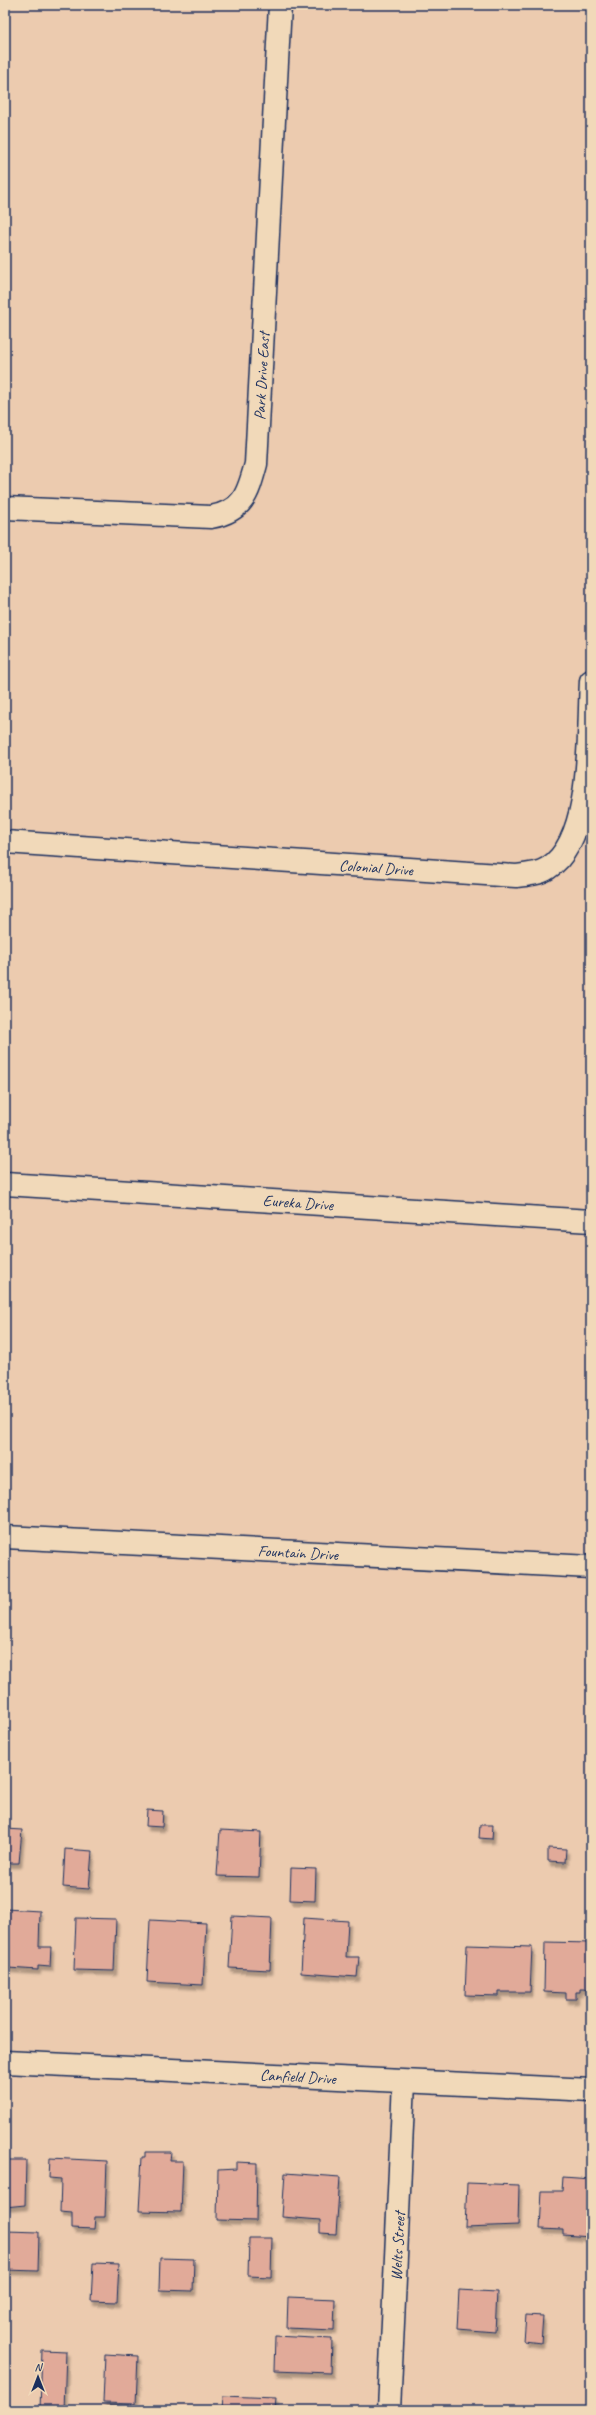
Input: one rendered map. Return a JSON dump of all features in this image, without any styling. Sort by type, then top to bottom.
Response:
[{"type":"street","name":"Park Drive East","points":[[5,508],[211,517],[226,514],[241,503],[248,492],[256,464],[280,5]]},
{"type":"street","name":"Colonial Drive","points":[[5,842],[516,876],[536,874],[548,869],[559,860],[575,835],[580,817],[585,785],[591,681]]},
{"type":"street","name":"Eureka Drive","points":[[5,1184],[591,1221]]},
{"type":"street","name":"Fountain Drive","points":[[5,1537],[591,1567]]},
{"type":"street","name":"Canfield Drive","points":[[5,2062],[591,2090]]},
{"type":"street","name":"Welts Street","points":[[389,2410],[404,2082]]},
{"type":"building","points":[[147,1810],[163,1811],[162,1827],[146,1826]]},
{"type":"building","points":[[480,1825],[493,1825],[492,1839],[479,1838]]},
{"type":"building","points":[[5,1829],[22,1830],[19,1863],[5,1863]]},
{"type":"building","points":[[220,1830],[261,1832],[259,1877],[217,1876]]},
{"type":"building","points":[[548,1848],[566,1849],[565,1862],[548,1861]]},
{"type":"building","points":[[65,1849],[92,1851],[89,1889],[63,1887]]},
{"type":"building","points":[[291,1868],[316,1869],[315,1901],[290,1900]]},
{"type":"building","points":[[5,1909],[40,1911],[39,1947],[51,1947],[50,1967],[38,1966],[38,1970],[8,1968],[8,1964],[5,1964]]},
{"type":"building","points":[[232,1916],[272,1918],[270,1970],[229,1968]]},
{"type":"building","points":[[76,1918],[116,1919],[114,1971],[74,1970]]},
{"type":"building","points":[[304,1918],[348,1921],[346,1957],[359,1957],[357,1977],[301,1973]]},
{"type":"building","points":[[150,1920],[206,1923],[203,1985],[147,1982]]},
{"type":"building","points":[[545,1942],[591,1943],[591,1989],[580,1989],[580,1992],[576,1992],[576,1999],[566,1999],[566,1993],[544,1992]]},
{"type":"building","points":[[467,1945],[532,1947],[530,1992],[499,1992],[499,1996],[465,1995]]},
{"type":"building","points":[[145,2152],[171,2152],[170,2161],[183,2161],[181,2212],[139,2211],[142,2157],[145,2157]]},
{"type":"building","points":[[50,2158],[107,2161],[105,2217],[95,2217],[94,2229],[72,2228],[72,2213],[60,2212],[61,2179],[49,2178]]},
{"type":"building","points":[[5,2160],[26,2160],[25,2205],[5,2207]]},
{"type":"building","points":[[236,2162],[257,2163],[256,2221],[217,2220],[218,2170],[236,2169]]},
{"type":"building","points":[[285,2173],[340,2177],[336,2234],[320,2233],[320,2220],[282,2217]]},
{"type":"building","points":[[563,2177],[591,2179],[591,2237],[563,2235],[563,2230],[540,2229],[542,2191],[562,2191]]},
{"type":"building","points":[[467,2183],[519,2185],[518,2225],[465,2227]]},
{"type":"building","points":[[6,2231],[39,2232],[38,2271],[5,2270]]},
{"type":"building","points":[[249,2238],[272,2238],[271,2277],[248,2276]]},
{"type":"building","points":[[160,2258],[194,2259],[193,2291],[159,2290]]},
{"type":"building","points":[[93,2263],[119,2264],[117,2302],[91,2301]]},
{"type":"building","points":[[459,2290],[497,2292],[495,2332],[457,2329]]},
{"type":"building","points":[[288,2297],[335,2299],[334,2330],[287,2328]]},
{"type":"building","points":[[526,2315],[543,2316],[541,2343],[524,2341]]},
{"type":"building","points":[[275,2336],[332,2339],[331,2373],[274,2371]]},
{"type":"building","points":[[42,2350],[66,2351],[64,2410],[40,2410]]},
{"type":"building","points":[[105,2354],[138,2356],[136,2404],[103,2403]]},
{"type":"building","points":[[223,2396],[276,2398],[275,2410],[222,2410]]},
{"type":"building","points":[[502,2406],[527,2407],[527,2410],[502,2410]]}]
